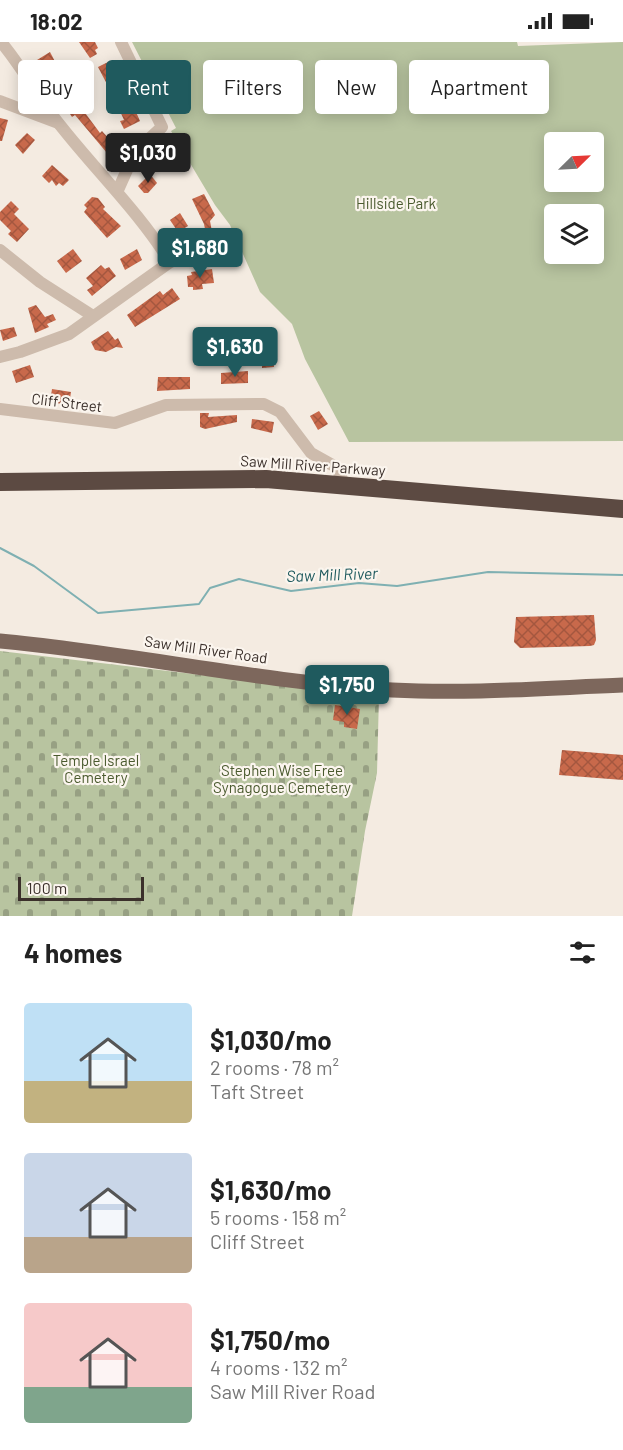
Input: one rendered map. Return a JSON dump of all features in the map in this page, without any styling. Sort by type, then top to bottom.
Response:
[{"type":"highway","name":"Saw Mill River Parkway","points":[[0,482],[205,477],[344,483],[623,509]]},
{"type":"highway","name":"Saw Mill River Parkway","points":[[0,492],[267,489],[623,519]]},
{"type":"main road","name":"Saw Mill River Road","points":[[0,641],[107,652],[334,685],[393,690],[479,692],[623,684]]},
{"type":"street","points":[[1,42],[58,123],[88,160],[118,190],[154,235],[170,262]]},
{"type":"street","points":[[118,190],[135,152],[162,127],[121,42]]},
{"type":"street","points":[[0,101],[58,123]]},
{"type":"street","points":[[0,357],[20,352],[69,333],[170,262],[233,242]]},
{"type":"street","points":[[0,250],[40,282],[93,316]]},
{"type":"street","name":"Cliff Street","points":[[0,409],[115,423],[166,405],[264,404],[280,412],[311,453],[336,468],[344,483]]},
{"type":"green space","name":"Hillside Park","points":[[132,42],[517,42],[518,46],[623,42],[623,441],[349,442],[305,359],[292,324],[260,292],[230,225],[215,205],[171,131],[176,128],[169,114],[191,114],[191,60],[141,60]]},
{"type":"green space","points":[[0,651],[379,696],[377,773],[365,831],[352,916],[0,916]]},
{"type":"building","points":[[79,42],[95,42],[98,48],[95,50],[97,54],[90,58]]},
{"type":"building","points":[[50,52],[54,60],[37,60]]},
{"type":"building","points":[[106,63],[106,82],[98,67]]},
{"type":"building","points":[[70,114],[86,114],[100,133],[102,131],[120,151],[114,157],[109,151],[107,153],[75,115],[72,117]]},
{"type":"building","points":[[121,114],[137,114],[140,121],[124,129],[120,121],[124,120]]},
{"type":"building","points":[[0,118],[8,120],[2,141],[0,141]]},
{"type":"building","points":[[27,133],[35,140],[23,154],[15,145]]},
{"type":"building","points":[[164,152],[178,154],[178,159],[185,168],[162,168],[163,158],[156,158]]},
{"type":"building","points":[[52,165],[69,180],[63,186],[59,183],[56,186],[52,180],[49,183],[42,176]]},
{"type":"building","points":[[150,174],[157,183],[148,193],[144,193],[138,186]]},
{"type":"building","points":[[204,194],[215,215],[210,221],[213,237],[211,238],[206,234],[204,224],[192,199]]},
{"type":"building","points":[[92,197],[98,198],[105,207],[103,209],[121,226],[107,238],[84,212],[87,208],[84,205]]},
{"type":"building","points":[[11,201],[19,209],[14,214],[29,229],[17,242],[8,234],[11,231],[0,220],[0,212]]},
{"type":"building","points":[[180,213],[188,226],[178,232],[170,220]]},
{"type":"building","points":[[73,249],[82,261],[66,273],[57,261]]},
{"type":"building","points":[[137,249],[142,260],[125,270],[120,259]]},
{"type":"building","points":[[101,265],[105,269],[109,267],[116,276],[92,296],[87,290],[93,286],[86,278]]},
{"type":"building","points":[[212,269],[214,283],[202,284],[203,289],[193,290],[193,287],[188,287],[187,276],[192,275],[191,272]]},
{"type":"building","points":[[172,288],[180,299],[135,327],[127,315],[160,291],[163,295]]},
{"type":"building","points":[[36,305],[45,317],[53,314],[56,320],[47,324],[49,327],[35,333],[28,308]]},
{"type":"building","points":[[14,327],[17,336],[3,341],[0,330]]},
{"type":"building","points":[[108,331],[115,340],[118,338],[123,348],[116,347],[106,352],[95,350],[91,342]]},
{"type":"building","points":[[273,354],[274,367],[262,368],[262,355]]},
{"type":"building","points":[[30,365],[34,377],[16,383],[12,371]]},
{"type":"building","points":[[248,371],[248,383],[221,384],[221,373]]},
{"type":"building","points":[[158,377],[190,377],[190,389],[157,391]]},
{"type":"building","points":[[52,389],[71,392],[69,405],[50,402]]},
{"type":"building","points":[[319,411],[328,424],[318,430],[310,416]]},
{"type":"building","points":[[200,413],[209,413],[208,417],[237,415],[237,422],[205,429],[200,427]]},
{"type":"building","points":[[252,419],[274,422],[272,433],[251,428]]},
{"type":"building","points":[[594,615],[596,640],[594,645],[520,648],[514,642],[516,617]]},
{"type":"building","points":[[335,705],[360,709],[357,729],[344,727],[344,722],[333,720]]},
{"type":"building","points":[[562,750],[623,755],[623,780],[559,775]]},
{"type":"waterway","name":"Saw Mill River","points":[[0,548],[34,566],[98,613],[199,604],[210,588],[239,579],[291,591],[359,583],[397,586],[488,572],[623,575]]},
{"type":"park label","name":"Temple Israel Cemetery","points":[[96,768]]},
{"type":"park label","name":"Stephen Wise Free Synagogue Cemetery","points":[[282,778]]}]
